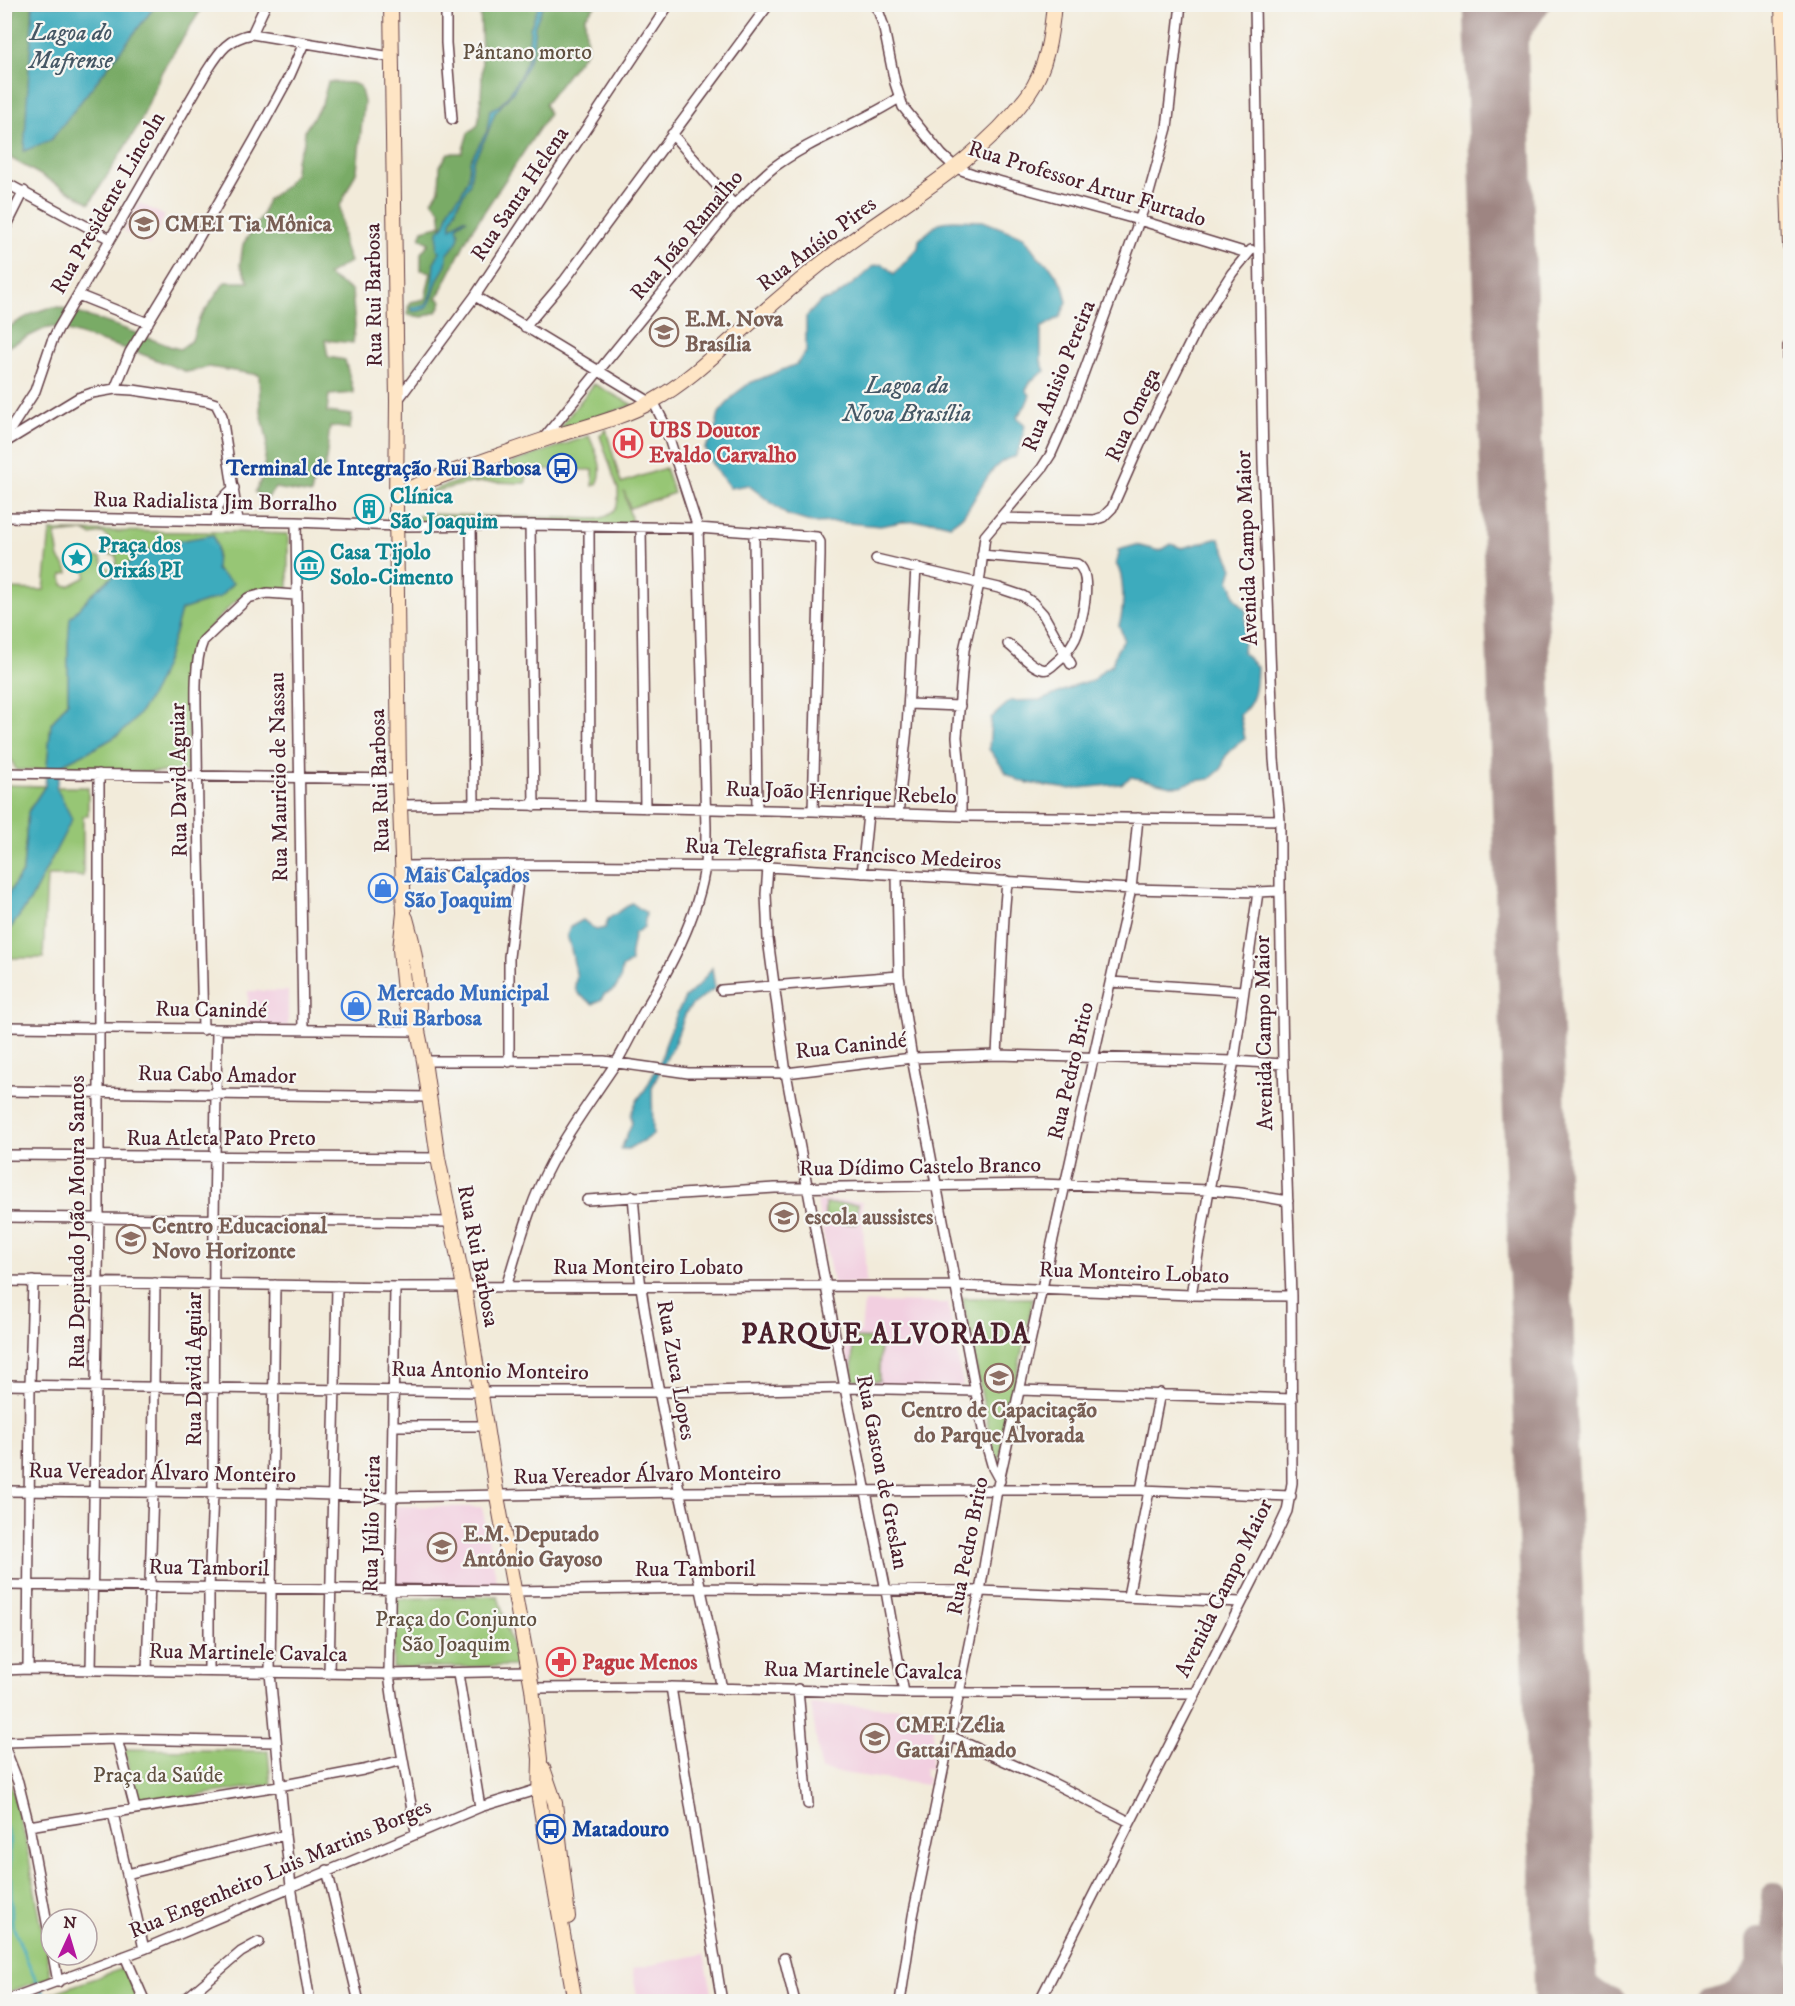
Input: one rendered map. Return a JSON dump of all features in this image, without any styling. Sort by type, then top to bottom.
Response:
[{"type":"street","points":[[266,4],[252,34],[391,57]]},
{"type":"street","name":"Rua Rui Barbosa","points":[[391,4],[397,401],[399,779],[404,866],[404,913],[400,949],[405,1002],[418,1031],[424,1061],[438,1158],[464,1287],[497,1496],[532,1688],[540,1759],[538,1799],[574,2001]]},
{"type":"street","points":[[446,4],[446,44],[452,119]]},
{"type":"street","name":"Rua Santa Helena","points":[[397,401],[476,296],[669,4]]},
{"type":"street","points":[[525,327],[564,280],[770,4]]},
{"type":"street","name":"Rua Anísio Pires","points":[[396,493],[627,413],[670,391],[819,266],[956,168],[1006,120],[1037,81],[1046,58],[1054,4]]},
{"type":"street","name":"Rua Anisio Pereira","points":[[961,816],[957,737],[964,650],[979,584],[985,536],[1042,468],[1059,436],[1139,220],[1167,128],[1181,4]]},
{"type":"street","name":"Avenida Campo Maior","points":[[1039,2001],[1282,1523],[1291,1496],[1293,1462],[1291,1296],[1283,1064],[1280,820],[1274,759],[1263,464],[1255,4]]},
{"type":"street","points":[[1782,4],[1791,246]]},
{"type":"street","name":"Rua Professor Artur Furtado","points":[[879,6],[899,98],[910,118],[923,134],[956,168],[1247,253]]},
{"type":"street","name":"Rua Presidente Lincoln","points":[[4,441],[35,391],[58,329],[70,306],[207,71],[227,44],[242,36],[252,34]]},
{"type":"street","points":[[115,389],[130,352],[255,139],[290,75],[304,43]]},
{"type":"street","name":"Rua João Ramalho","points":[[542,441],[734,205],[775,167],[899,98]]},
{"type":"street","points":[[672,134],[734,205]]},
{"type":"street","points":[[4,182],[110,238]]},
{"type":"street","points":[[4,231],[24,191]]},
{"type":"street","name":"Rua Omega","points":[[1000,518],[1094,520],[1107,513],[1117,497],[1141,442],[1199,325],[1247,253],[1258,245]]},
{"type":"street","points":[[78,295],[148,323]]},
{"type":"street","points":[[476,296],[655,405],[664,423],[698,528],[706,809],[705,866],[692,914],[672,964],[616,1062],[552,1161],[540,1184],[529,1211],[506,1287]]},
{"type":"street","points":[[1791,346],[1791,394]]},
{"type":"street","points":[[4,441],[78,398],[115,389],[184,397],[216,404],[225,429],[238,521]]},
{"type":"street","points":[[216,521],[216,510],[219,503],[234,488]]},
{"type":"street","name":"Rua Radialista Jim Borralho","points":[[4,517],[397,526],[471,524],[698,528],[819,538],[813,811]]},
{"type":"street","name":"Rua Mauricio de Nassau","points":[[296,522],[295,595],[303,1030]]},
{"type":"street","points":[[471,524],[474,804]]},
{"type":"street","points":[[530,525],[534,806]]},
{"type":"street","points":[[589,526],[590,807]]},
{"type":"street","points":[[641,527],[645,808]]},
{"type":"street","points":[[754,534],[757,810]]},
{"type":"street","points":[[982,555],[1080,566],[1086,578],[1078,632],[1065,654],[1051,667],[1042,669],[1008,644]]},
{"type":"street","points":[[876,559],[916,567],[1023,596],[1033,603],[1053,628],[1071,664]]},
{"type":"street","points":[[898,814],[909,704],[916,567]]},
{"type":"street","name":"Rua David Aguiar","points":[[203,1030],[197,776],[197,675],[200,649],[203,641],[248,598],[267,593],[295,595]]},
{"type":"street","points":[[909,704],[960,706]]},
{"type":"street","points":[[4,773],[399,779]]},
{"type":"street","name":"Rua Deputado João Moura Santos","points":[[91,1670],[99,1217],[99,774]]},
{"type":"street","name":"Rua João Henrique Rebelo","points":[[400,805],[474,804],[961,816],[1280,820]]},
{"type":"street","points":[[862,873],[868,814]]},
{"type":"street","name":"Rua Pedro Brito","points":[[900,2001],[915,1906],[980,1591],[998,1486],[1131,889],[1138,818]]},
{"type":"street","points":[[509,1062],[509,957],[520,865]]},
{"type":"street","name":"Rua Telegrafista Francisco Medeiros","points":[[404,866],[768,867],[1131,889],[1280,891]]},
{"type":"street","name":"Rua Gaston de Greslan","points":[[768,867],[766,894],[768,939],[786,1073],[904,1693]]},
{"type":"street","points":[[897,875],[898,976],[976,1391],[998,1486]]},
{"type":"street","points":[[997,1054],[1007,881]]},
{"type":"street","points":[[1191,1295],[1234,1060],[1258,892]]},
{"type":"street","points":[[721,990],[898,976]]},
{"type":"street","points":[[1111,982],[1243,991]]},
{"type":"street","name":"Rua Canindé","points":[[4,1027],[418,1031]]},
{"type":"street","name":"Rua David Aguiar","points":[[209,1671],[218,1030]]},
{"type":"street","name":"Rua Canindé","points":[[424,1061],[616,1062],[669,1071],[786,1073],[912,1058],[997,1054],[1234,1060],[1283,1064]]},
{"type":"street","name":"Rua Cabo Amador","points":[[4,1090],[430,1097]]},
{"type":"street","name":"Rua Atleta Pato Preto","points":[[4,1155],[438,1158]]},
{"type":"street","name":"Rua Dídimo Castelo Branco","points":[[587,1200],[807,1188],[1065,1184],[1241,1192],[1288,1201]]},
{"type":"street","name":"Rua Zuca Lopes","points":[[633,1196],[641,1286],[660,1392],[679,1492],[702,1588],[722,1689]]},
{"type":"street","points":[[4,1217],[450,1222]]},
{"type":"street","name":"Rua Monteiro Lobato","points":[[4,1281],[395,1287],[957,1286],[1191,1295],[1291,1296]]},
{"type":"street","points":[[28,1669],[33,1281]]},
{"type":"street","points":[[147,1671],[153,1492],[154,1283]]},
{"type":"street","points":[[275,1285],[270,1673],[279,1786],[291,1886],[310,2001]]},
{"type":"street","points":[[329,1674],[337,1286]]},
{"type":"street","name":"Rua Júlio Vieira","points":[[395,1287],[389,1674],[416,1832]]},
{"type":"street","name":"Rua Antonio Monteiro","points":[[4,1385],[481,1392],[660,1392],[845,1388],[976,1391]]},
{"type":"street","points":[[1020,1390],[1292,1399]]},
{"type":"street","points":[[1128,1596],[1160,1393]]},
{"type":"street","points":[[393,1426],[486,1426]]},
{"type":"street","name":"Rua Vereador Álvaro Monteiro","points":[[4,1491],[272,1493],[391,1497],[679,1492],[867,1492],[998,1486],[1291,1496]]},
{"type":"street","name":"Rua Tamboril","points":[[4,1585],[331,1590],[514,1591],[702,1588],[980,1591],[1241,1602]]},
{"type":"street","name":"Rua Martinele Cavalca","points":[[4,1670],[329,1674],[458,1674],[528,1671]]},
{"type":"street","points":[[458,1674],[480,1807]]},
{"type":"street","points":[[671,1687],[722,2001]]},
{"type":"street","name":"Rua Martinele Cavalca","points":[[532,1688],[671,1687],[904,1693],[1194,1693]]},
{"type":"street","points":[[798,1689],[808,1804]]},
{"type":"street","points":[[950,1736],[1049,1781],[1130,1822]]},
{"type":"street","points":[[4,1742],[117,1739],[275,1742]]},
{"type":"street","points":[[117,1739],[135,1808]]},
{"type":"street","points":[[4,1746],[18,1782],[29,1826],[44,1907]]},
{"type":"street","name":"Rua Rui Barbosa","points":[[540,1759],[555,1803],[567,1911],[582,2001]]},
{"type":"street","points":[[29,1826],[279,1786],[403,1760]]},
{"type":"street","name":"Rua Engenheiro Luis Martins Borges","points":[[4,2001],[144,1949],[416,1832],[480,1807],[539,1788]]},
{"type":"street","points":[[114,1813],[144,1949]]},
{"type":"street","points":[[127,1874],[285,1835]]},
{"type":"street","points":[[327,1870],[359,2001]]},
{"type":"street","points":[[182,2001],[241,1952],[260,1942]]},
{"type":"street","points":[[125,1956],[145,2001]]},
{"type":"street","points":[[784,1958],[795,2001]]},
{"type":"street","points":[[53,1967],[54,1984]]},
{"type":"shaded area","name":"CMEI Tia Mônica","points":[[139,203],[165,216],[149,245],[124,231]]},
{"type":"shaded area","points":[[248,991],[288,991],[288,1026],[248,1026]]},
{"type":"shaded area","points":[[817,1201],[862,1201],[866,1283],[833,1283]]},
{"type":"shaded area","points":[[864,1302],[948,1303],[963,1386],[850,1384],[843,1332],[861,1332]]},
{"type":"shaded area","name":"E.M. Deputado Antônio Gayoso","points":[[395,1506],[482,1507],[498,1587],[395,1586]]},
{"type":"shaded area","name":"CMEI Zélia Gattai Amado","points":[[811,1704],[935,1709],[931,1769],[925,1768],[925,1776],[928,1778],[927,1785],[821,1770]]},
{"type":"shaded area","points":[[704,1954],[714,2001],[638,2001],[632,1969]]},
{"type":"green space","points":[[16,5],[33,5],[51,140],[156,5],[204,5],[162,71],[140,123],[90,203],[5,155],[5,54]]},
{"type":"green space","name":"Pântano morto","points":[[484,5],[596,5],[585,17],[587,50],[545,104],[549,114],[470,233],[437,298],[442,301],[438,311],[423,317],[408,315],[411,302],[425,299],[431,272],[421,270],[421,253],[429,243],[420,238],[423,230],[442,225],[440,210],[432,201],[439,190],[440,166],[448,153],[462,153],[468,133],[478,125],[482,82],[480,10]]},
{"type":"green space","points":[[328,82],[352,83],[360,86],[364,102],[357,170],[340,206],[344,245],[350,262],[327,275],[352,291],[355,326],[353,343],[325,340],[328,357],[345,360],[354,393],[329,395],[327,412],[352,415],[350,429],[330,426],[324,477],[315,476],[311,494],[275,488],[266,500],[255,492],[263,476],[267,439],[260,408],[259,375],[209,367],[187,372],[139,353],[54,327],[44,329],[5,348],[4,330],[37,312],[59,307],[180,349],[192,340],[199,319],[225,282],[249,282],[240,265],[243,244],[261,218],[268,199],[285,187],[295,173],[296,159],[304,143],[305,130],[322,104]]},
{"type":"green space","points":[[594,384],[633,405],[558,430]]},
{"type":"green space","points":[[606,429],[621,483],[665,468],[674,493],[630,508],[624,491],[633,526],[407,525],[424,514],[597,519],[608,515],[617,506],[618,489],[600,436]]},
{"type":"green space","points":[[589,436],[600,466],[597,484],[593,486],[593,470],[527,469],[526,483],[474,483],[424,493]]},
{"type":"green space","points":[[50,531],[82,531],[55,534],[59,558],[68,573],[62,575],[63,585],[69,586],[86,577],[86,564],[89,564],[95,557],[101,558],[104,566],[109,569],[117,563],[116,556],[109,554],[112,549],[108,537],[102,533],[91,535],[84,531],[288,534],[288,591],[250,590],[232,604],[190,649],[189,772],[61,771],[63,764],[118,735],[174,637],[181,610],[220,597],[232,583],[216,570],[217,547],[213,535],[140,554],[94,592],[71,618],[68,645],[68,701],[51,724],[47,770],[16,770],[5,746],[4,589],[44,590]]},
{"type":"green space","points":[[5,785],[45,786],[28,812],[23,871],[5,899]]},
{"type":"green space","points":[[56,787],[88,787],[88,815],[83,816],[83,876],[47,876],[43,958],[5,958],[4,1024],[4,936],[30,901]]},
{"type":"green space","points":[[825,1204],[858,1204],[857,1224],[825,1223]]},
{"type":"green space","points":[[962,1298],[1033,1298],[997,1470]]},
{"type":"green space","points":[[853,1338],[880,1339],[879,1381],[852,1380]]},
{"type":"green space","name":"Praça do Conjunto São Joaquim","points":[[498,1596],[518,1666],[393,1668],[395,1599]]},
{"type":"green space","name":"Praça da Saúde","points":[[124,1749],[268,1751],[271,1784],[137,1805]]},
{"type":"green space","points":[[5,1766],[25,1837],[39,1912],[39,1967],[49,1967],[51,1977],[5,1993]]},
{"type":"green space","points":[[121,1969],[126,1972],[138,2001],[30,2001]]},
{"type":"water","name":"Lagoa do Mafrense","points":[[33,5],[156,5],[51,140],[24,151]]},
{"type":"water","points":[[539,5],[543,5],[535,26],[533,49],[528,64],[513,92],[495,113],[487,135],[473,162],[470,183],[457,206],[451,228],[462,219],[467,219],[459,223],[458,239],[447,255],[445,267],[430,302],[424,309],[412,311],[412,307],[423,306],[427,303],[432,290],[434,263],[440,251],[437,249],[438,231],[445,224],[450,207],[461,194],[468,179],[470,161],[487,131],[490,110],[500,105],[508,96],[520,76],[528,58],[530,28]]},
{"type":"water","name":"Lagoa da Nova Brasília","points":[[953,220],[983,221],[1024,237],[1039,258],[1050,266],[1063,285],[1067,302],[1060,317],[1041,328],[1041,361],[1045,371],[1031,381],[1026,390],[1030,395],[1017,417],[1025,425],[1021,445],[1015,457],[1006,459],[992,471],[965,513],[950,525],[934,521],[902,522],[880,526],[837,522],[813,523],[787,515],[748,485],[730,488],[712,464],[705,448],[714,434],[719,413],[735,394],[750,383],[797,364],[806,352],[806,317],[820,302],[835,297],[873,266],[883,264],[894,274],[918,248],[919,240],[939,223]]},
{"type":"water","points":[[213,535],[217,547],[216,570],[233,583],[220,597],[181,610],[159,679],[151,696],[129,725],[110,740],[63,764],[56,787],[72,819],[30,901],[5,936],[5,899],[23,871],[28,812],[45,786],[51,724],[68,701],[70,618],[94,592],[140,554],[167,543]]},
{"type":"water","points":[[1219,538],[1233,568],[1229,581],[1233,587],[1234,596],[1246,611],[1243,653],[1257,667],[1252,699],[1240,715],[1245,739],[1225,757],[1222,768],[1210,779],[1194,781],[1181,786],[1131,777],[1121,784],[1069,789],[1020,781],[1007,774],[989,749],[991,718],[1010,701],[1042,700],[1079,684],[1092,681],[1112,665],[1116,652],[1124,639],[1119,625],[1123,594],[1121,577],[1116,564],[1118,550],[1136,545],[1160,551],[1171,544],[1182,548]]},
{"type":"water","points":[[632,903],[646,913],[644,927],[634,934],[631,962],[622,968],[620,981],[616,988],[604,994],[602,999],[593,1004],[580,995],[576,989],[576,976],[567,936],[570,927],[583,920],[596,930],[605,928],[608,919]]},
{"type":"water","points":[[712,968],[715,988],[686,1012],[675,1042],[652,1088],[653,1135],[628,1149],[621,1149],[632,1123],[631,1114],[661,1060],[678,1011],[685,998]]},
{"type":"waterway","points":[[4,1821],[9,1838],[12,1924],[31,1970],[48,2002]]},
{"type":"taxiway","points":[[1498,86],[1509,51],[1520,29],[1537,4]]},
{"type":"taxiway","points":[[1774,1896],[1777,1971],[1786,1978],[1778,2002]]},
{"type":"taxiway","points":[[1759,1940],[1760,2002]]},
{"type":"taxiway","points":[[1564,1955],[1584,1983],[1596,1994],[1612,2002]]},
{"type":"taxiway","points":[[1708,2002],[1733,1995],[1759,1967]]},
{"type":"runway","points":[[1495,4],[1566,2002]]},
{"type":"place","name":"CMEI Tia Mônica","points":[[144,224]]},
{"type":"place","name":"E.M. Nova Brasília","points":[[664,332]]},
{"type":"place","name":"UBS Doutor Evaldo Carvalho","points":[[628,443]]},
{"type":"place","name":"Terminal de Integração Rui Barbosa","points":[[562,468]]},
{"type":"place","name":"Clínica São Joaquim","points":[[369,509]]},
{"type":"place","name":"Praça dos Orixás PI","points":[[77,558]]},
{"type":"place","name":"Casa Tijolo Solo-Cimento","points":[[309,565]]},
{"type":"place","name":"Mais Calçados São Joaquim","points":[[383,888]]},
{"type":"place","name":"Mercado Municipal Rui Barbosa","points":[[356,1006]]},
{"type":"place","name":"escola aussistes","points":[[784,1217]]},
{"type":"place","name":"Centro Educacional Novo Horizonte","points":[[131,1239]]},
{"type":"place","name":"Centro de Capacitação do Parque Alvorada","points":[[999,1378]]},
{"type":"place","name":"E.M. Deputado Antônio Gayoso","points":[[442,1547]]},
{"type":"place","name":"Pague Menos","points":[[561,1662]]},
{"type":"place","name":"CMEI Zélia Gattai Amado","points":[[875,1738]]},
{"type":"place","name":"Matadouro","points":[[551,1829]]},
{"type":"district","name":"PARQUE ALVORADA","points":[[886,1334]]}]
